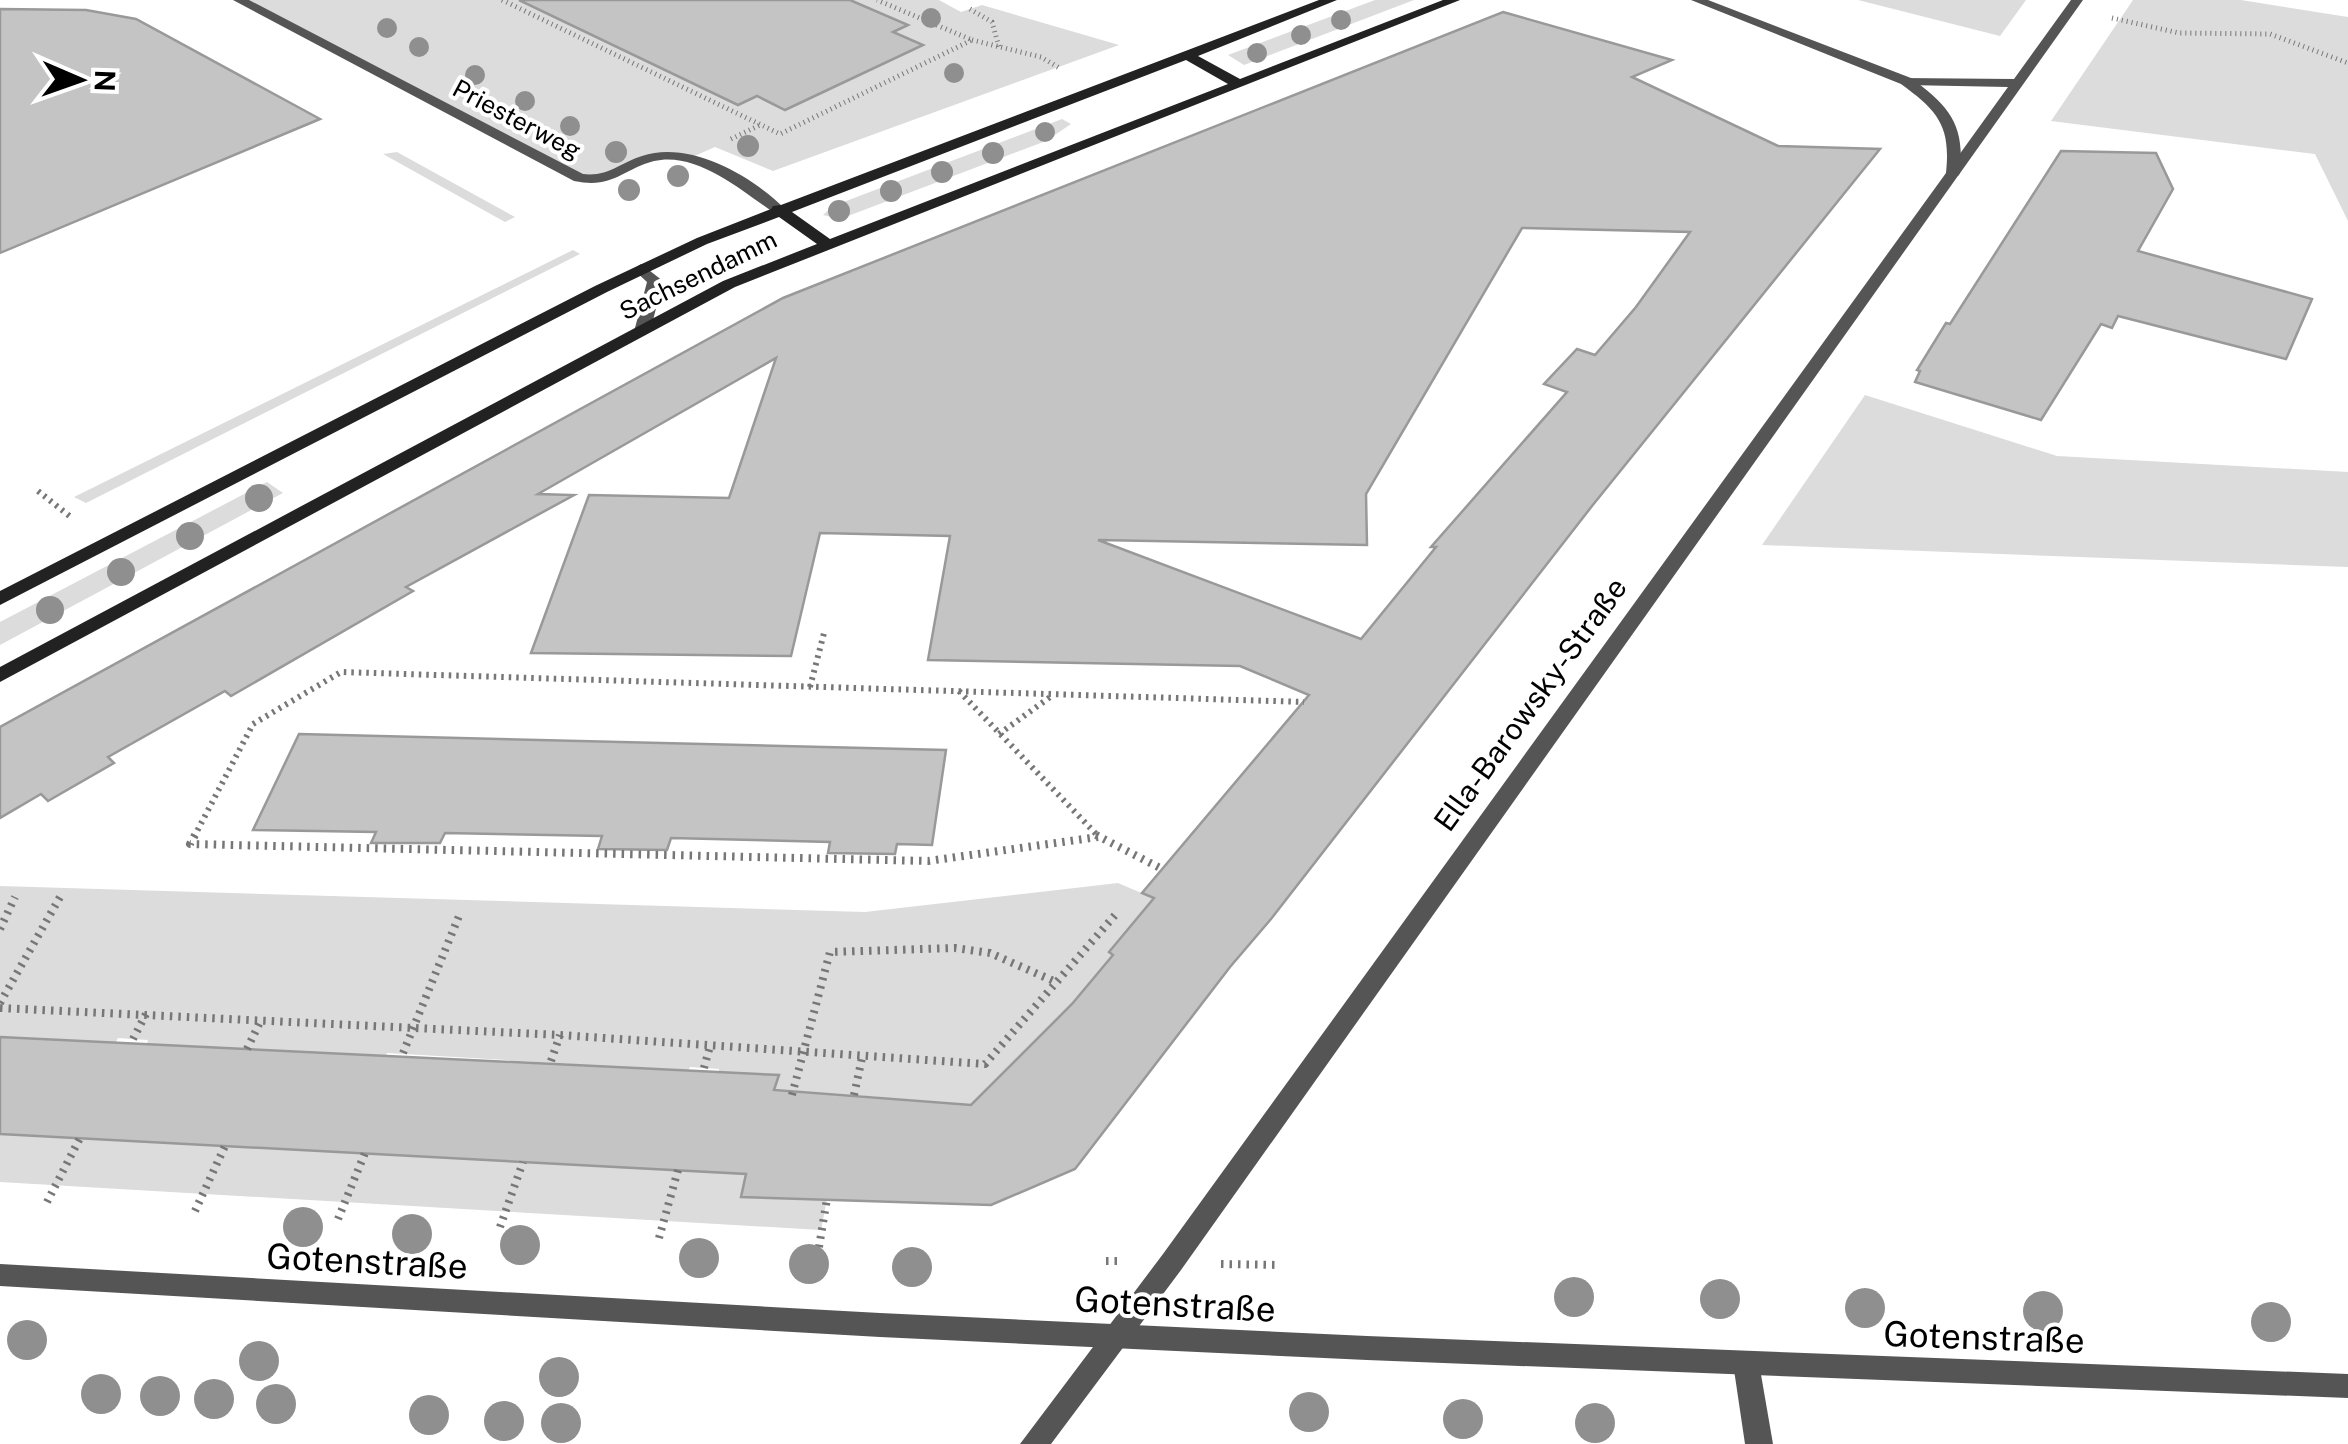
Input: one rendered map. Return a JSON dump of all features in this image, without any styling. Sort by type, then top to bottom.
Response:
[{"type":"main road","name":"Sachsendamm","points":[[0,599],[641,269],[778,209],[1331,0]]},
{"type":"main road","name":"Sachsendamm","points":[[0,674],[729,284],[1454,0]]},
{"type":"main road","points":[[1187,56],[1238,84]]},
{"type":"main road","points":[[778,209],[828,244]]},
{"type":"street","name":"Priesterweg","points":[[239,0],[579,178],[600,182],[658,156],[690,158],[778,209]]},
{"type":"street","points":[[1697,0],[1906,81],[1930,100],[1950,124],[1958,140],[1953,173]]},
{"type":"street","name":"Ella-Barowsky-Straße","points":[[1034,1444],[1172,1262],[2077,0]]},
{"type":"street","points":[[1906,81],[2018,83]]},
{"type":"street","points":[[641,269],[655,281],[643,328]]},
{"type":"street","name":"Gotenstraße","points":[[0,1275],[1114,1336],[2348,1386]]},
{"type":"street","points":[[1746,1363],[1759,1444]]},
{"type":"path","points":[[502,0],[780,134],[972,40]]},
{"type":"path","points":[[876,0],[972,40],[1041,57]]},
{"type":"path","points":[[970,9],[992,22],[999,47]]},
{"type":"path","points":[[2112,18],[2179,33],[2270,34],[2348,63]]},
{"type":"path","points":[[752,129],[761,125]]},
{"type":"path","points":[[38,491],[72,518]]},
{"type":"path","points":[[810,687],[824,633]]},
{"type":"path","points":[[1098,837],[928,861],[190,844],[253,724],[341,672],[1304,702]]},
{"type":"path","points":[[959,691],[1098,837],[1162,869]]},
{"type":"path","points":[[1000,734],[1054,694]]},
{"type":"path","points":[[60,897],[0,1005],[560,1035],[985,1064],[1116,914]]},
{"type":"path","points":[[0,929],[15,898]]},
{"type":"path","points":[[403,1053],[459,916]]},
{"type":"path","points":[[792,1095],[830,952],[955,948],[990,953],[1056,982]]},
{"type":"path","points":[[133,1040],[146,1014]]},
{"type":"path","points":[[247,1049],[261,1020]]},
{"type":"path","points":[[551,1061],[560,1035]]},
{"type":"path","points":[[704,1068],[710,1046]]},
{"type":"path","points":[[854,1095],[862,1058]]},
{"type":"path","points":[[47,1202],[80,1138]]},
{"type":"path","points":[[195,1211],[225,1146]]},
{"type":"path","points":[[338,1219],[366,1154]]},
{"type":"path","points":[[500,1227],[523,1162]]},
{"type":"path","points":[[659,1238],[678,1170]]},
{"type":"path","points":[[819,1247],[828,1198]]},
{"type":"shaded area","points":[[239,0],[939,0],[961,12],[982,5],[1119,45],[773,171],[715,147],[690,158],[658,156],[601,182],[579,178]]},
{"type":"shaded area","points":[[1375,0],[1414,0],[1244,65],[1228,55]]},
{"type":"shaded area","points":[[1858,0],[2026,0],[2000,36]]},
{"type":"shaded area","points":[[2133,0],[2241,0],[2348,17],[2348,221],[2315,154],[2051,121]]},
{"type":"shaded area","points":[[1062,119],[1071,124],[1046,141],[840,219],[823,215],[833,206]]},
{"type":"shaded area","points":[[397,152],[515,217],[505,222],[383,154]]},
{"type":"shaded area","points":[[573,250],[580,254],[86,503],[74,497]]},
{"type":"shaded area","points":[[1865,395],[2057,456],[2348,472],[2348,567],[1762,545]]},
{"type":"shaded area","points":[[267,482],[283,493],[0,645],[0,622]]},
{"type":"shaded area","points":[[1118,883],[1158,900],[1109,952],[1113,955],[1051,1029],[1047,1028],[973,1105],[854,1095],[773,1094],[778,1076],[719,1069],[690,1067],[688,1071],[387,1053],[385,1057],[147,1044],[148,1040],[118,1038],[116,1042],[0,1037],[0,886],[865,912]]},
{"type":"shaded area","points":[[0,1134],[746,1174],[742,1196],[827,1199],[821,1230],[0,1182]]},
{"type":"building","points":[[519,0],[850,0],[908,25],[893,32],[923,45],[785,110],[757,96],[738,105]]},
{"type":"building","points":[[0,9],[86,10],[136,19],[320,119],[0,253]]},
{"type":"building","points":[[1503,12],[1672,60],[1632,77],[1778,146],[1880,149],[1592,506],[1075,1169],[991,1205],[741,1197],[746,1174],[0,1134],[0,1037],[779,1075],[774,1090],[971,1105],[1072,1004],[1154,898],[1142,893],[1309,695],[1240,666],[928,660],[950,536],[820,533],[791,656],[531,653],[589,495],[729,498],[776,358],[538,494],[574,495],[406,587],[413,591],[231,696],[225,691],[108,757],[114,763],[48,801],[41,794],[0,818],[0,727],[783,298]],"holes":[[[1522,228],[1690,232],[1636,307],[1595,355],[1577,349],[1544,384],[1567,392],[1431,547],[1436,547],[1361,639],[1098,540],[1367,545],[1366,494]]]},
{"type":"building","points":[[2061,151],[2156,153],[2173,189],[2138,251],[2312,299],[2286,359],[2118,316],[2112,328],[2101,324],[2041,420],[1915,382],[1920,371],[1917,370],[1946,323],[1950,324]]},
{"type":"building","points":[[299,734],[946,750],[932,845],[897,844],[895,854],[828,853],[830,842],[671,838],[667,850],[598,849],[602,836],[445,833],[440,843],[371,843],[376,832],[253,830]]}]
